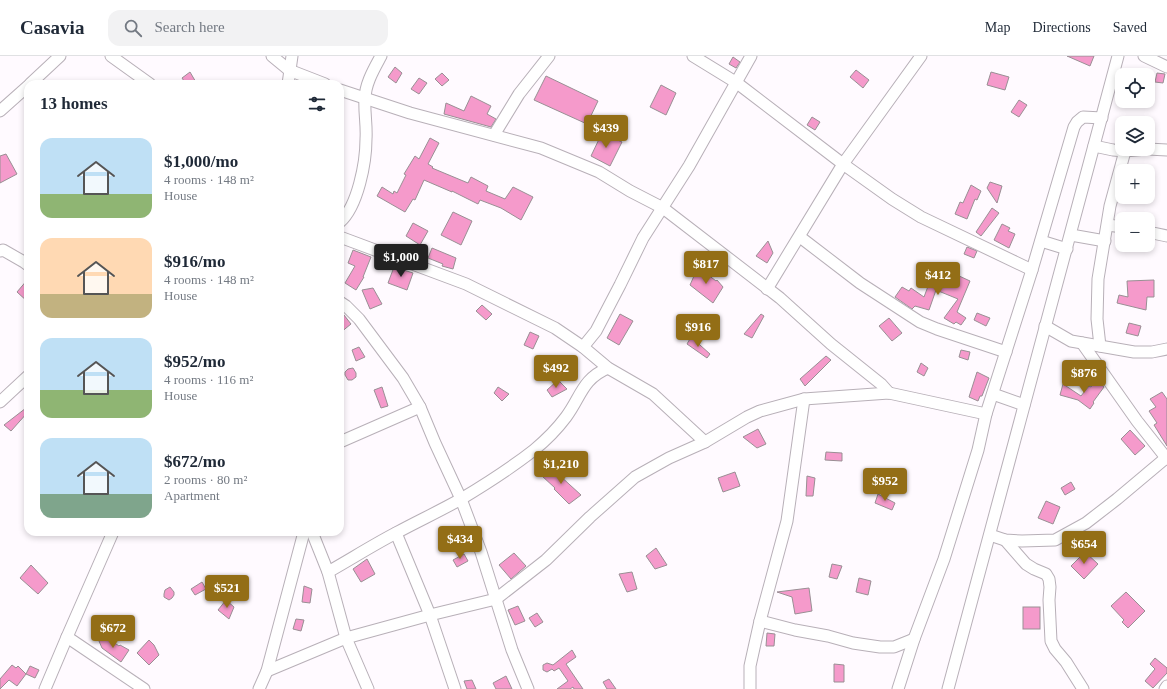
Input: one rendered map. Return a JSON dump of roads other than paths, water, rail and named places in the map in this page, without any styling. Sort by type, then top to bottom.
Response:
[{"type":"street","points":[[34,80],[60,56]]},
{"type":"street","points":[[111,56],[144,80]]},
{"type":"street","points":[[272,56],[289,70],[315,80]]},
{"type":"street","points":[[288,80],[292,56]]},
{"type":"street","points":[[344,218],[353,201],[363,174],[366,139],[365,98],[369,80],[381,56]]},
{"type":"street","points":[[494,135],[519,94],[549,56]]},
{"type":"street","points":[[693,56],[737,83],[892,199],[921,216],[1032,270]]},
{"type":"street","points":[[583,347],[596,331],[643,238],[689,166],[751,56]]},
{"type":"street","points":[[767,289],[844,164],[921,56]]},
{"type":"street","points":[[948,689],[1118,56]]},
{"type":"street","points":[[1144,56],[1167,67]]},
{"type":"street","points":[[0,111],[24,89]]},
{"type":"street","points":[[344,91],[410,113],[541,148],[599,172],[630,191],[663,208],[780,298],[831,344],[881,384],[889,393]]},
{"type":"street","points":[[898,689],[914,639],[944,559],[978,450],[986,414],[1032,270],[1074,127],[1083,117],[1102,118]]},
{"type":"street","points":[[1094,146],[1115,150]]},
{"type":"street","points":[[1155,149],[1167,150]]},
{"type":"street","points":[[1100,346],[1097,319],[1098,279],[1110,206],[1124,156]]},
{"type":"street","points":[[1108,225],[1115,226]]},
{"type":"street","points":[[1155,233],[1167,236]]},
{"type":"street","points":[[1071,235],[1105,241]]},
{"type":"street","points":[[800,237],[860,283],[920,322],[1006,352]]},
{"type":"street","points":[[344,238],[466,284],[555,328],[583,347],[608,368],[653,394],[705,442]]},
{"type":"street","points":[[1041,240],[1066,249]]},
{"type":"street","points":[[0,251],[3,250],[24,262]]},
{"type":"street","points":[[344,305],[359,319],[403,378],[420,407],[461,499],[481,552],[512,650],[528,689]]},
{"type":"street","points":[[1045,326],[1071,341],[1134,352],[1152,352],[1167,349]]},
{"type":"street","points":[[990,535],[1005,540],[1055,540],[1086,523],[1167,458],[1137,421],[1082,343]]},
{"type":"street","points":[[328,572],[396,533],[461,499],[512,467],[536,448],[566,418],[592,377],[608,368]]},
{"type":"street","points":[[0,402],[24,380]]},
{"type":"street","points":[[267,671],[346,638],[496,599],[546,560],[590,517],[635,477],[669,458],[705,442],[760,411],[804,399],[889,393],[986,414]]},
{"type":"street","points":[[993,394],[1024,405]]},
{"type":"street","points":[[750,689],[750,666],[760,621],[786,522],[804,399]]},
{"type":"street","points":[[344,440],[420,407]]},
{"type":"street","points":[[396,533],[430,615],[455,689]]},
{"type":"street","points":[[45,689],[111,536]]},
{"type":"street","points":[[259,689],[267,671],[303,536]]},
{"type":"street","points":[[314,536],[328,572],[346,638],[368,689]]},
{"type":"street","points":[[1005,540],[1026,564],[1046,574],[1050,579],[1049,600],[1051,641],[1083,689]]},
{"type":"street","points":[[760,621],[853,643],[880,647],[894,647],[914,639]]},
{"type":"street","points":[[67,637],[144,689]]}]
